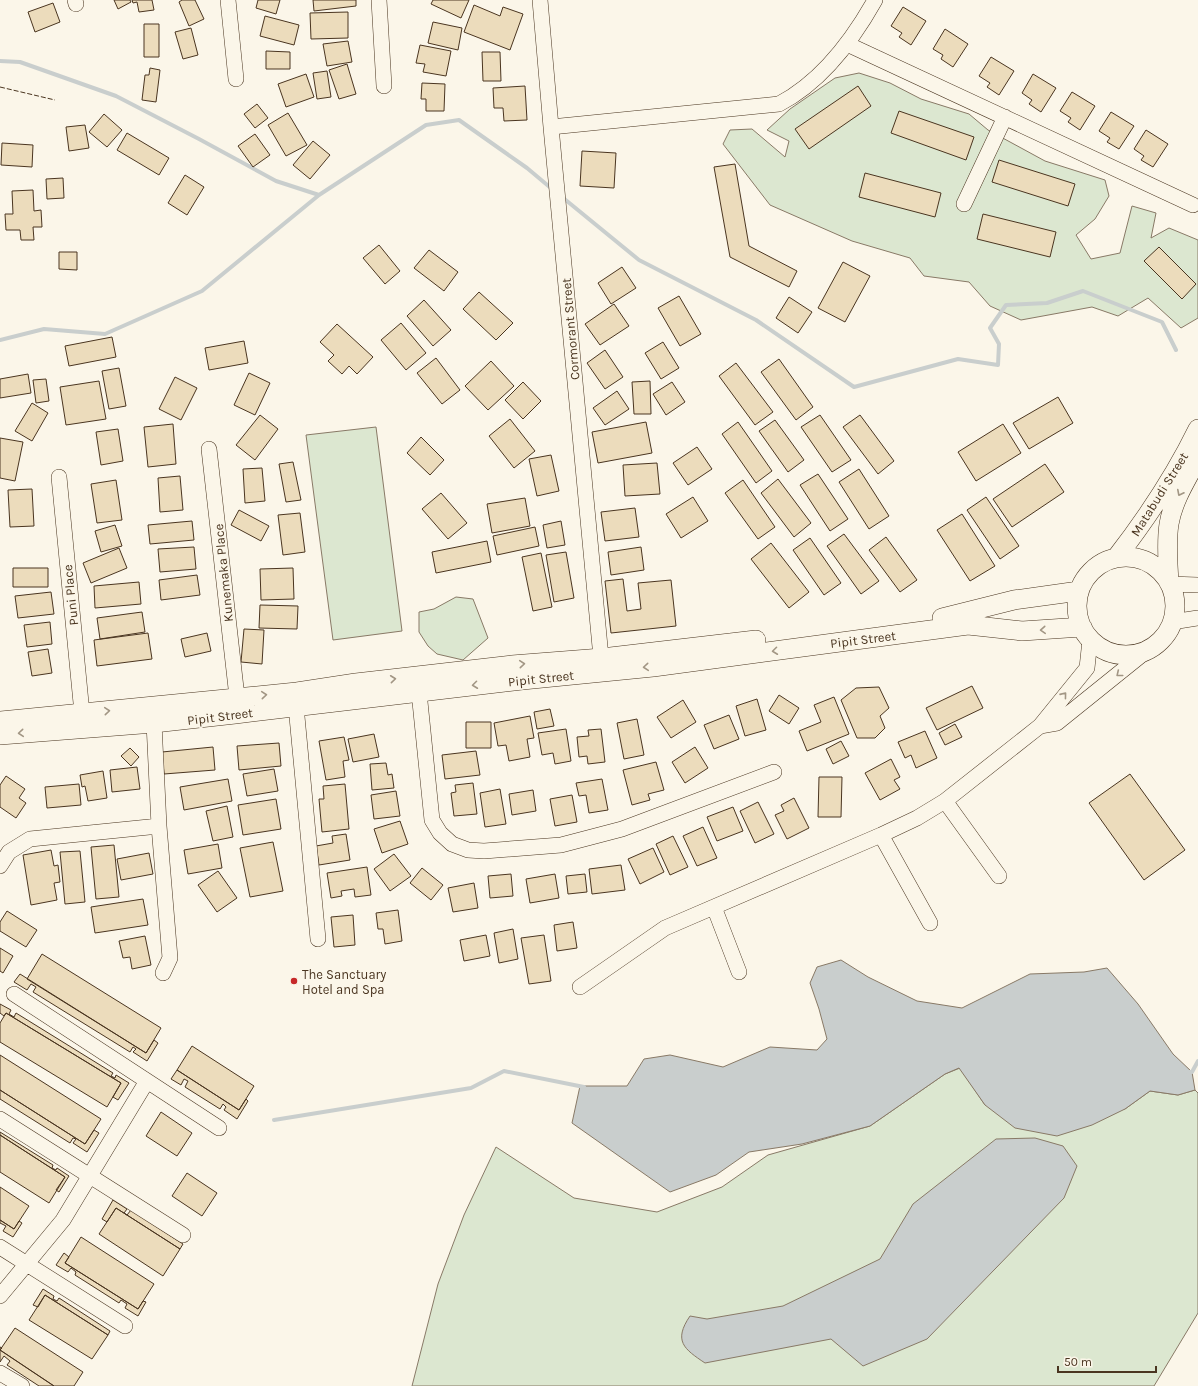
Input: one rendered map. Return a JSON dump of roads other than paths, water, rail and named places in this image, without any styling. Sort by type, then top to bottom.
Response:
[{"type":"main road","name":"Matabudi Street","points":[[1116,558],[1132,537],[1160,494],[1198,429]]},
{"type":"main road","name":"Matabudi Street","points":[[1169,583],[1167,546],[1169,522],[1177,499],[1198,458]]},
{"type":"main road","points":[[1129,557],[1141,559],[1152,565],[1162,573],[1169,583],[1174,596],[1175,610],[1167,633],[1159,642],[1149,649],[1134,654],[1118,654],[1103,649],[1086,633],[1078,616],[1077,603],[1079,591],[1085,580],[1093,570],[1104,562],[1116,558],[1129,557]]},
{"type":"main road","name":"Pipit Street","points":[[0,735],[154,723],[419,692],[602,665],[946,618],[1014,600],[1079,591]]},
{"type":"main road","name":"Pipit Street","points":[[0,721],[297,692],[356,683],[512,665],[653,666],[968,625],[1022,631],[1086,633]]},
{"type":"street","points":[[228,0],[236,79]]},
{"type":"street","points":[[379,0],[384,86]]},
{"type":"street","name":"Cormorant Street","points":[[540,0],[602,665]]},
{"type":"street","points":[[551,127],[779,104],[789,99],[818,76],[847,44],[860,26],[875,0]]},
{"type":"street","points":[[847,44],[1193,205]]},
{"type":"street","points":[[964,204],[1005,117]]},
{"type":"street","name":"Kunemaka Place","points":[[209,449],[237,697]]},
{"type":"street","name":"Puni Place","points":[[59,477],[82,713]]},
{"type":"street","points":[[1169,583],[1198,585]]},
{"type":"street","points":[[1172,622],[1198,618]]},
{"type":"street","points":[[580,987],[665,928],[881,835],[917,818],[945,802],[1040,726],[1087,668],[1086,633]]},
{"type":"street","points":[[1040,726],[1057,722],[1149,649]]},
{"type":"street","points":[[419,692],[432,820],[440,833],[452,844],[468,850],[484,851],[561,845],[614,831],[774,772]]},
{"type":"street","points":[[296,706],[318,939]]},
{"type":"street","points":[[154,723],[159,826],[170,958],[163,972]]},
{"type":"street","points":[[945,802],[999,876]]},
{"type":"street","points":[[0,866],[9,852],[30,839],[159,826]]},
{"type":"street","points":[[881,835],[930,923]]},
{"type":"street","points":[[714,907],[739,972]]},
{"type":"street","points":[[14,994],[219,1128]]},
{"type":"street","points":[[0,1296],[63,1220],[147,1081]]},
{"type":"street","points":[[0,1119],[183,1235]]},
{"type":"street","points":[[0,1247],[125,1326]]},
{"type":"street","points":[[0,1373],[22,1386]]},
{"type":"waterway","points":[[0,61],[20,62],[116,96],[276,181],[319,195]]},
{"type":"waterway","points":[[0,340],[44,329],[105,334],[202,291],[319,195],[426,125],[459,120],[527,168],[552,189]]},
{"type":"waterway","points":[[562,197],[639,260],[756,320],[854,387],[958,359],[998,365],[999,344],[990,328],[1006,305],[1047,303],[1083,291],[1162,322],[1176,350]]},
{"type":"waterway","points":[[1187,1072],[1192,1072],[1198,1061]]},
{"type":"waterway","points":[[274,1120],[471,1088],[504,1071],[584,1087]]},
{"type":"place","name":"The Sanctuary Hotel and Spa","points":[[294,981]]}]
